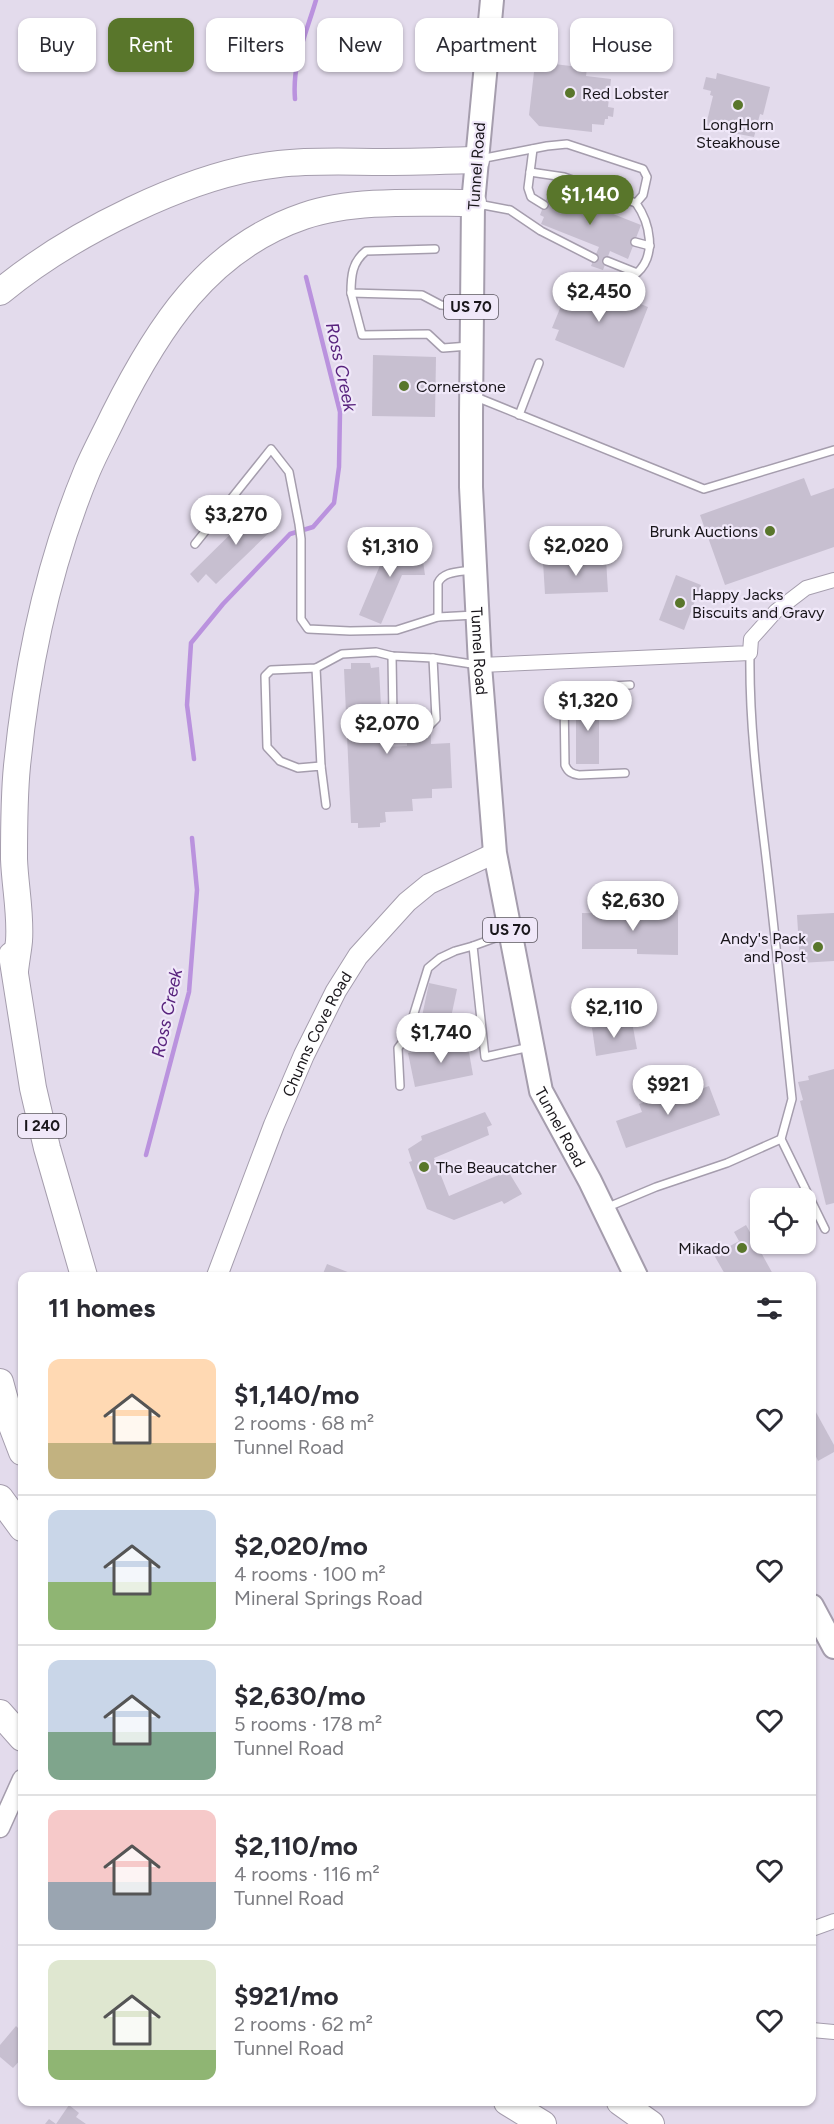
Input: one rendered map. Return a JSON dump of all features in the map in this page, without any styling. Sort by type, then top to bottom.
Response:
[{"type":"highway","points":[[0,292],[61,248],[173,192],[221,175],[278,164],[327,161],[476,160]]},
{"type":"highway","points":[[15,971],[19,940],[14,859],[17,769],[23,711],[44,601],[68,521],[88,469],[150,346],[169,319],[207,275],[228,256],[281,225],[305,215],[377,204],[473,202]]},
{"type":"highway","name":"I 240","points":[[0,893],[35,1098],[49,1158],[83,1272]]},
{"type":"highway","points":[[0,1382],[18,1442]]},
{"type":"highway","points":[[0,1498],[18,1523]]},
{"type":"highway","points":[[0,1713],[18,1733]]},
{"type":"highway","points":[[514,2106],[543,2124]]},
{"type":"highway","points":[[626,2106],[651,2124]]},
{"type":"main road","name":"Tunnel Road","points":[[492,0],[473,202],[471,487],[480,665],[495,853],[541,1091],[604,1208],[634,1272]]},
{"type":"main road","name":"Chunns Cove Road","points":[[219,1272],[274,1125],[304,1055],[336,991],[358,956],[408,902],[429,884],[495,853]]},
{"type":"main road","points":[[816,1613],[834,1647]]},
{"type":"street","points":[[480,665],[750,653],[751,639],[776,611],[806,588],[834,580]]},
{"type":"street","points":[[0,1828],[18,1788]]},
{"type":"street","points":[[816,1928],[834,1922]]},
{"type":"street","points":[[816,2030],[834,2032]]},
{"type":"lane","points":[[476,160],[567,144],[643,170],[647,177],[644,195],[636,203]]},
{"type":"lane","points":[[533,149],[528,188],[531,197],[544,205]]},
{"type":"lane","points":[[530,172],[564,177],[636,203],[649,231],[650,246],[646,265],[637,273],[607,261]]},
{"type":"lane","points":[[473,202],[510,210],[541,231],[594,258]]},
{"type":"lane","points":[[634,242],[650,246]]},
{"type":"lane","points":[[435,249],[366,251],[360,256],[353,270],[351,292],[362,335],[428,334],[443,348],[471,346]]},
{"type":"lane","points":[[351,292],[422,295],[441,305],[471,307]]},
{"type":"lane","points":[[519,415],[539,363]]},
{"type":"lane","points":[[471,395],[704,489],[834,450]]},
{"type":"lane","points":[[195,544],[271,449],[289,472],[301,539],[301,619],[308,629],[350,632],[398,630],[438,617],[478,615]]},
{"type":"lane","points":[[438,617],[440,578],[476,569]]},
{"type":"lane","points":[[321,766],[297,768],[279,761],[267,747],[265,676],[271,670],[316,668],[342,654],[376,652],[392,656],[433,658],[480,665]]},
{"type":"lane","points":[[750,653],[749,696],[758,806],[765,848],[792,1099],[781,1139],[825,1229]]},
{"type":"lane","points":[[392,656],[393,718],[407,725]]},
{"type":"lane","points":[[430,724],[436,719],[433,658]]},
{"type":"lane","points":[[316,668],[321,766],[326,805]]},
{"type":"lane","points":[[625,773],[579,775],[567,770],[564,697],[568,691],[575,688],[630,685]]},
{"type":"lane","points":[[400,1086],[398,1048],[407,1036],[428,968],[440,958],[454,951],[510,933]]},
{"type":"lane","points":[[473,946],[485,1057],[532,1046]]},
{"type":"lane","points":[[407,1036],[481,1035]]},
{"type":"lane","points":[[604,1208],[656,1187],[727,1163],[781,1139]]},
{"type":"building","name":"Red Lobster","points":[[558,64],[570,66],[570,72],[586,72],[586,76],[611,79],[608,107],[614,108],[613,117],[608,116],[604,125],[592,124],[592,132],[539,126],[529,115],[534,72],[558,72]]},
{"type":"building","name":"LongHorn Steakhouse","points":[[717,73],[770,87],[763,115],[760,114],[754,137],[712,129],[713,127],[706,125],[713,96],[710,95],[711,91],[703,89],[706,77],[716,79]]},
{"type":"building","points":[[550,189],[641,225],[628,259],[610,251],[603,270],[591,266],[599,247],[541,224],[544,217],[540,215]]},
{"type":"building","points":[[579,279],[648,307],[624,368],[555,340],[559,330],[552,328],[568,289],[574,291]]},
{"type":"building","name":"Cornerstone","points":[[373,355],[436,357],[435,417],[372,416]]},
{"type":"building","name":"Brunk Auctions","points":[[804,478],[811,496],[834,488],[834,547],[725,585],[700,515]]},
{"type":"building","points":[[265,500],[274,510],[265,519],[273,529],[216,584],[206,574],[198,583],[190,574]]},
{"type":"building","points":[[384,539],[422,554],[425,575],[402,575],[381,624],[359,615],[384,556],[378,553]]},
{"type":"building","points":[[606,559],[608,592],[545,594],[543,562]]},
{"type":"building","name":"Happy Jacks Biscuits and Gravy","points":[[676,575],[701,585],[684,630],[659,620]]},
{"type":"building","points":[[351,663],[370,663],[371,668],[379,667],[383,747],[407,746],[406,714],[430,713],[431,744],[450,743],[452,788],[432,789],[432,798],[412,799],[413,811],[385,812],[386,822],[380,823],[380,827],[358,828],[358,823],[351,823],[344,669],[351,669]]},
{"type":"building","points":[[576,700],[599,700],[599,764],[576,764]]},
{"type":"building","points":[[639,910],[678,910],[678,955],[637,954],[637,949],[582,949],[582,913],[639,914]]},
{"type":"building","points":[[834,913],[834,961],[800,963],[797,915]]},
{"type":"building","points":[[429,983],[457,989],[449,1027],[421,1021]]},
{"type":"building","points":[[632,1022],[637,1049],[596,1056],[592,1028]]},
{"type":"building","points":[[467,1041],[473,1075],[415,1087],[408,1053]]},
{"type":"building","points":[[834,1069],[834,1203],[826,1205],[800,1101],[803,1100],[798,1082],[809,1080],[808,1076]]},
{"type":"building","points":[[709,1086],[720,1115],[626,1148],[616,1121],[642,1112],[639,1104],[679,1090],[681,1096]]},
{"type":"building","name":"The Beaucatcher","points":[[485,1112],[492,1125],[487,1127],[489,1135],[434,1158],[449,1196],[508,1171],[522,1194],[504,1204],[502,1201],[454,1220],[427,1209],[409,1162],[412,1161],[408,1149],[422,1140],[421,1136]]},
{"type":"building","name":"Mikado","points":[[746,1225],[750,1232],[750,1254],[762,1254],[772,1272],[724,1272],[714,1255],[739,1241],[734,1232]]},
{"type":"building","points":[[327,1264],[348,1272],[324,1272]]},
{"type":"building","points":[[816,1412],[834,1445],[834,1452],[818,1461],[816,1457]]},
{"type":"building","points":[[16,2026],[18,2028],[18,2062],[13,2068],[0,2057],[0,2045]]},
{"type":"building","points":[[70,2106],[79,2113],[76,2117],[86,2124],[56,2124]]},
{"type":"building","points":[[49,2119],[56,2124],[45,2124]]},
{"type":"waterway","name":"Ross Creek","points":[[295,99],[298,61],[316,0]]},
{"type":"waterway","name":"Ross Creek","points":[[194,759],[187,705],[191,643],[223,604],[290,534],[313,527],[334,503],[339,467],[340,412],[306,277]]},
{"type":"waterway","name":"Ross Creek","points":[[146,1155],[189,992],[197,890],[192,838]]},
{"type":"place","name":"Red Lobster","points":[[570,93]]},
{"type":"place","name":"LongHorn Steakhouse","points":[[738,105]]},
{"type":"place","name":"Cornerstone","points":[[404,386]]},
{"type":"place","name":"Brunk Auctions","points":[[770,531]]},
{"type":"place","name":"Happy Jacks Biscuits and Gravy","points":[[680,603]]},
{"type":"place","name":"Andy's Pack and Post","points":[[818,947]]},
{"type":"place","name":"The Beaucatcher","points":[[424,1167]]},
{"type":"place","name":"Mikado","points":[[742,1248]]}]
